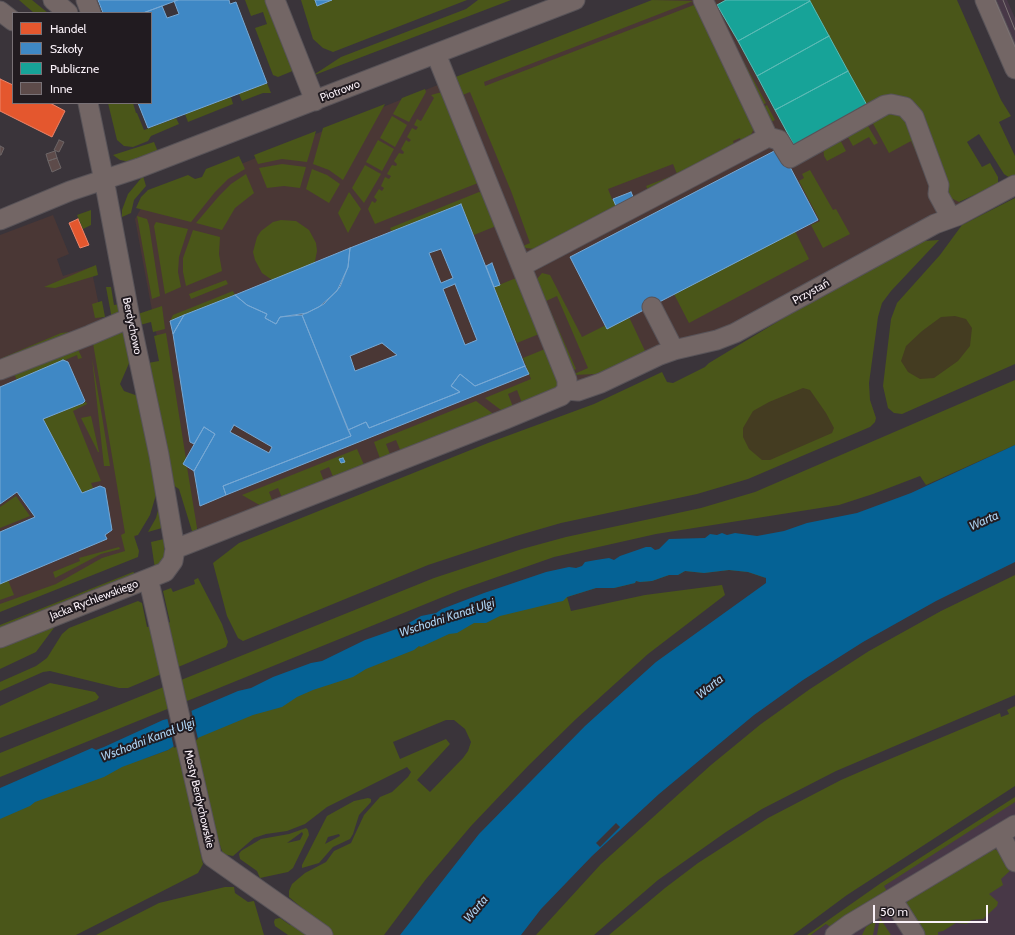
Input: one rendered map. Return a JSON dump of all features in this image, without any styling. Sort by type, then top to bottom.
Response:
[{"type":"street","points":[[53,0],[67,12]]},
{"type":"street","points":[[86,0],[91,12]]},
{"type":"street","points":[[275,0],[314,101]]},
{"type":"street","name":"Piotrowo","points":[[0,220],[70,191],[104,180],[314,101],[575,0]]},
{"type":"street","points":[[703,0],[768,138]]},
{"type":"street","points":[[984,0],[1015,69]]},
{"type":"street","points":[[999,0],[1015,39]]},
{"type":"street","points":[[0,10],[12,20]]},
{"type":"street","points":[[175,549],[506,419],[561,396],[567,390],[567,380],[436,54]]},
{"type":"street","name":"Berdychowo","points":[[88,104],[130,318],[159,455],[175,549]]},
{"type":"street","points":[[522,266],[768,138],[779,140],[790,158],[885,106],[898,105],[905,107],[914,117],[939,185],[938,194],[951,218]]},
{"type":"street","name":"Przystań","points":[[567,390],[578,391],[674,350],[717,340],[735,333],[935,224],[951,218],[1015,186]]},
{"type":"street","points":[[652,307],[674,350]]},
{"type":"street","points":[[0,370],[130,318]]},
{"type":"street","name":"Jacka Rychlewskiego","points":[[0,638],[165,572],[173,561],[175,549]]},
{"type":"street","name":"Mosty Berdychowskie","points":[[151,590],[212,857],[323,935]]},
{"type":"street","points":[[835,935],[892,899],[1008,830],[1015,862]]},
{"type":"street","points":[[892,899],[915,935]]},
{"type":"shaded area","points":[[656,0],[877,0],[961,204],[711,335],[599,380],[501,432],[209,535],[192,525],[135,219],[144,203],[460,76]]},
{"type":"shaded area","points":[[990,0],[1007,0],[1015,18],[1015,58]]},
{"type":"shaded area","points":[[53,215],[69,254],[57,259],[63,276],[91,267],[119,403],[140,530],[117,562],[0,611],[0,235]]},
{"type":"shaded area","points":[[1015,799],[1015,935],[811,935],[826,924]]},
{"type":"green space","points":[[19,0],[32,0],[47,12],[33,12]]},
{"type":"green space","points":[[245,0],[268,0],[295,70],[278,77],[273,75],[255,28],[267,24],[263,12],[251,16]]},
{"type":"green space","points":[[301,0],[315,0],[317,6],[332,0],[467,0],[333,52],[323,48],[313,39]]},
{"type":"green space","points":[[478,0],[511,0],[312,76],[341,57],[466,9]]},
{"type":"green space","points":[[652,0],[693,1],[484,82],[485,86],[699,3],[754,128],[751,135],[742,143],[740,138],[733,141],[735,147],[649,192],[646,186],[677,174],[673,164],[608,189],[612,199],[625,203],[535,249],[526,248],[523,246],[530,243],[511,191],[470,92],[460,96],[453,78]]},
{"type":"green space","points":[[809,0],[957,0],[1001,100],[1011,116],[999,122],[1015,156],[1015,176],[1010,178],[1004,174],[979,134],[967,142],[982,167],[990,163],[998,177],[998,184],[959,202],[949,197],[906,104],[868,107]]},
{"type":"green space","points":[[739,53],[766,103],[759,107]]},
{"type":"green space","points":[[267,83],[271,93],[263,93],[242,101],[239,94]]},
{"type":"green space","points":[[425,89],[426,92],[409,122],[393,114],[402,98]]},
{"type":"green space","points":[[442,92],[478,183],[375,224],[368,209],[372,201],[375,203],[377,200],[374,197],[379,189],[382,191],[384,188],[381,186],[385,177],[389,179],[391,176],[387,174],[392,165],[396,166],[397,164],[394,161],[399,153],[403,154],[404,152],[401,149],[406,140],[409,142],[411,140],[407,137],[412,128],[416,130],[418,127],[414,125],[417,119],[421,121],[434,98],[431,95]]},
{"type":"green space","points":[[231,97],[233,104],[188,122],[185,114]]},
{"type":"green space","points":[[108,104],[133,104],[144,130],[176,118],[179,124],[151,136],[148,141],[133,147],[124,146],[117,140]]},
{"type":"green space","points":[[385,104],[343,180],[329,170],[313,164],[323,128]]},
{"type":"green space","points":[[767,105],[775,120],[767,124],[760,109]]},
{"type":"green space","points":[[881,112],[904,112],[931,184],[911,141],[889,153],[870,118]]},
{"type":"green space","points":[[392,116],[407,125],[395,147],[380,138]]},
{"type":"green space","points":[[865,121],[878,143],[874,145],[869,137],[853,146],[845,132]]},
{"type":"green space","points":[[316,131],[307,162],[282,159],[258,164],[254,155]]},
{"type":"green space","points":[[838,136],[846,151],[827,161],[824,156],[823,145]]},
{"type":"green space","points":[[378,140],[394,149],[382,171],[366,162]]},
{"type":"green space","points":[[154,142],[158,152],[130,162],[120,160],[113,155]]},
{"type":"green space","points":[[239,156],[245,169],[228,179],[215,192],[191,222],[136,208],[141,197],[148,190],[188,175],[195,179],[202,177],[206,169]]},
{"type":"green space","points":[[282,164],[306,167],[300,188],[284,186],[267,188],[259,168]]},
{"type":"green space","points":[[365,165],[381,174],[364,203],[352,188]]},
{"type":"green space","points":[[312,169],[327,175],[340,184],[329,203],[306,189]]},
{"type":"green space","points":[[810,170],[833,210],[836,209],[850,234],[823,248],[811,225],[820,221],[799,181],[804,178],[802,174]]},
{"type":"green space","points":[[246,174],[254,193],[235,208],[222,230],[196,223],[231,184]]},
{"type":"green space","points":[[143,176],[146,186],[134,200],[131,213],[122,217],[122,210],[128,194]]},
{"type":"green space","points":[[349,192],[361,209],[348,233],[338,213]]},
{"type":"green space","points":[[479,192],[483,193],[496,226],[474,235],[461,204],[392,232],[390,228]]},
{"type":"green space","points":[[1015,198],[1015,364],[902,414],[894,413],[888,408],[883,386],[891,319],[897,303],[940,255],[962,225]]},
{"type":"green space","points":[[91,210],[91,225],[83,229],[77,215]]},
{"type":"green space","points":[[137,216],[147,219],[149,225],[160,296],[152,299]]},
{"type":"green space","points":[[281,220],[296,221],[309,230],[316,243],[317,251],[314,266],[275,282],[262,273],[255,260],[253,252],[257,237],[261,231],[273,222]]},
{"type":"green space","points":[[156,222],[188,229],[179,257],[178,272],[181,287],[165,294],[154,226]]},
{"type":"green space","points":[[193,230],[220,237],[219,254],[222,271],[186,286],[183,272],[183,258]]},
{"type":"green space","points":[[795,231],[809,259],[689,323],[674,294]]},
{"type":"green space","points":[[939,240],[891,291],[882,303],[878,317],[869,383],[870,400],[876,418],[875,422],[870,427],[748,479],[697,494],[561,523],[516,536],[428,565],[243,641],[238,638],[227,616],[213,563],[239,543],[488,443],[594,404],[662,372],[667,382],[673,383],[705,367],[709,363],[910,242]]},
{"type":"green space","points":[[96,265],[98,275],[55,288],[44,287]]},
{"type":"green space","points":[[542,273],[550,275],[582,337],[606,325],[629,317],[646,353],[633,362],[596,374],[572,375],[588,368],[557,296],[546,301],[576,369],[570,372],[537,279]]},
{"type":"green space","points":[[516,278],[539,334],[517,343],[494,287]]},
{"type":"green space","points":[[226,280],[228,284],[191,299],[189,294]]},
{"type":"green space","points":[[106,287],[111,287],[114,305],[120,304],[118,312],[112,319]]},
{"type":"green space","points":[[233,291],[235,295],[170,321],[173,315]]},
{"type":"green space","points":[[102,301],[105,317],[95,318],[92,304]]},
{"type":"green space","points":[[162,306],[165,329],[153,332],[151,322],[140,325],[138,314]]},
{"type":"green space","points":[[118,330],[124,331],[130,361],[120,384],[124,391],[138,396],[158,488],[150,515],[138,535],[134,536],[139,551],[138,557],[0,612],[0,604],[56,584],[102,558],[125,551],[121,535],[125,533],[93,343]]},
{"type":"green space","points":[[61,333],[78,333],[4,363],[2,358]]},
{"type":"green space","points":[[166,333],[186,459],[183,464],[187,467],[198,534],[192,531],[179,489],[171,484],[148,363],[159,361],[154,336]]},
{"type":"green space","points":[[76,345],[82,358],[78,359],[77,355],[17,380],[13,372]]},
{"type":"green space","points":[[545,349],[560,387],[522,403],[517,390],[508,394],[513,407],[505,413],[485,398],[531,379],[523,358]]},
{"type":"green space","points":[[92,358],[103,422],[110,466],[104,466]]},
{"type":"green space","points":[[1015,380],[1015,445],[926,485],[920,476],[839,505],[656,534],[554,557],[460,590],[0,777],[0,753],[434,578],[522,549],[566,537],[701,508],[755,492]]},
{"type":"green space","points":[[476,401],[496,416],[401,452],[396,440],[386,444],[391,457],[381,461],[374,442]]},
{"type":"green space","points":[[86,402],[87,404],[73,411],[101,481],[91,483],[93,488],[82,493],[43,419]]},
{"type":"green space","points":[[91,416],[99,452],[81,418]]},
{"type":"green space","points":[[357,449],[365,467],[334,479],[329,467],[320,471],[325,484],[283,500],[278,488],[269,492],[274,505],[263,507],[242,495]]},
{"type":"green space","points":[[16,496],[30,516],[0,528],[0,507]]},
{"type":"green space","points":[[159,506],[162,528],[148,532],[156,518]]},
{"type":"green space","points":[[164,539],[164,558],[155,569],[151,542]]},
{"type":"green space","points":[[119,547],[120,549],[101,554],[55,578],[53,572],[80,561],[79,558]]},
{"type":"green space","points":[[735,558],[766,578],[748,572],[729,570],[704,573],[685,571],[678,575],[669,575],[652,581],[636,581],[635,583],[614,588],[596,588],[567,597],[571,611],[645,595],[722,585],[725,595],[648,654],[576,719],[528,766],[471,826],[426,879],[384,935],[288,935],[275,926],[274,922],[275,919],[280,918],[290,925],[302,908],[289,897],[289,891],[292,884],[305,873],[326,862],[334,851],[351,843],[364,815],[380,797],[392,792],[408,777],[411,772],[407,767],[327,807],[305,824],[287,831],[266,834],[254,838],[233,856],[223,854],[219,842],[199,847],[203,864],[198,873],[76,935],[0,935],[0,815],[118,764],[146,758],[168,750],[194,730],[496,607]],"holes":[[[446,720],[454,720],[465,729],[471,742],[468,751],[463,758],[430,792],[417,780],[450,744],[446,739],[400,759],[393,742]]]},
{"type":"green space","points":[[133,572],[138,575],[0,630],[0,625]]},
{"type":"green space","points":[[1015,575],[1015,695],[836,771],[762,809],[726,832],[658,880],[594,935],[536,935],[601,864],[711,765],[761,724],[810,689],[869,651],[941,611]]},
{"type":"green space","points":[[198,578],[222,624],[228,642],[226,647],[128,688],[119,688],[50,671],[43,672],[0,691],[0,682],[36,666],[47,658],[62,634],[69,628],[138,601],[142,603],[147,627],[170,622],[163,591],[171,588],[173,592],[195,584],[194,580]]},
{"type":"green space","points":[[8,580],[14,595],[0,600],[0,584]]},
{"type":"green space","points":[[56,625],[36,652],[0,669],[0,645]]},
{"type":"green space","points":[[50,683],[95,692],[99,697],[97,700],[0,738],[0,706]]},
{"type":"green space","points":[[1015,706],[1015,786],[847,895],[793,935],[609,935],[665,888],[698,863],[768,818],[841,780],[878,764],[1000,713],[1001,717],[1009,714],[1007,710]]},
{"type":"green space","points":[[1015,797],[1015,802],[884,886],[888,893],[831,927],[826,924],[811,935],[807,935],[881,883]]},
{"type":"green space","points":[[368,798],[371,799],[371,802],[359,815],[350,839],[333,847],[319,863],[302,868],[302,865],[327,816],[354,801]],"holes":[[[339,834],[340,836],[325,844],[328,837]]]},
{"type":"green space","points":[[306,828],[309,835],[293,868],[288,872],[260,878],[257,871],[240,859],[239,854],[241,851],[261,839],[289,834]],"holes":[[[302,832],[303,834],[300,840],[287,843]]]},
{"type":"green space","points":[[993,849],[1000,851],[1013,868],[1001,879],[1003,885],[989,894],[998,902],[997,906],[983,919],[971,920],[967,924],[956,923],[943,931],[938,932],[938,935],[922,935],[904,904],[911,899],[909,896]]},
{"type":"green space","points":[[225,887],[234,887],[235,893],[248,902],[254,901],[264,935],[96,935],[159,903]]},
{"type":"green space","points":[[880,918],[891,935],[877,935]]},
{"type":"green space","points":[[876,920],[873,935],[862,935],[866,927]]},
{"type":"sand","points":[[955,316],[966,319],[972,328],[970,346],[958,361],[934,378],[920,379],[908,372],[901,361],[906,346],[922,331],[941,317]]},
{"type":"sand","points":[[803,388],[810,390],[826,413],[834,428],[832,433],[770,460],[762,460],[749,449],[743,437],[743,428],[753,411],[769,402]]},
{"type":"water","points":[[1015,445],[1015,562],[936,601],[863,642],[803,680],[754,715],[659,794],[592,856],[541,909],[521,935],[400,935],[479,834],[585,726],[656,662],[766,583],[766,578],[748,572],[729,570],[704,573],[685,571],[678,575],[669,575],[652,581],[636,581],[635,583],[614,588],[596,588],[567,597],[563,601],[500,616],[486,623],[474,623],[457,633],[449,634],[421,647],[419,646],[414,650],[366,669],[353,677],[313,690],[297,697],[282,707],[253,715],[188,742],[182,741],[168,750],[122,767],[104,777],[35,802],[30,806],[0,819],[0,788],[92,748],[96,750],[104,747],[163,720],[177,717],[238,691],[251,688],[273,677],[311,663],[322,661],[365,640],[402,627],[421,616],[436,613],[442,609],[484,593],[546,572],[569,567],[576,568],[582,566],[585,562],[596,560],[609,558],[614,560],[620,556],[646,547],[651,547],[655,550],[659,549],[669,539],[705,538],[710,534],[717,535],[722,533],[727,535],[735,533],[757,536],[784,531],[807,523],[857,513],[911,493]]},
{"type":"pier","points":[[191,709],[198,739],[189,744],[183,743],[174,748],[167,717]]},
{"type":"pier","points":[[616,823],[620,827],[600,847],[596,843]]},
{"type":"building: Handel","points":[[0,79],[12,85],[12,104],[52,104],[65,111],[52,137],[0,111]]},
{"type":"building: Handel","points":[[78,219],[89,245],[80,248],[69,223]]},
{"type":"building: Szkoły","points":[[98,0],[178,0],[146,12],[103,12]]},
{"type":"building: Szkoły","points":[[229,0],[230,4],[236,2],[267,83],[148,128],[138,104],[152,104],[152,12],[146,12],[162,6],[167,18],[179,14],[174,1]]},
{"type":"building: Szkoły","points":[[315,0],[332,0],[317,6]]},
{"type":"building: Szkoły","points":[[780,148],[818,220],[607,329],[570,257]]},
{"type":"building: Szkoły","points":[[631,192],[634,199],[616,206],[613,199]]},
{"type":"building: Szkoły","points":[[461,204],[525,366],[475,386],[460,374],[451,386],[460,392],[369,428],[366,422],[348,430],[302,315],[319,307],[337,291],[348,267],[350,248]],"holes":[[[441,249],[453,278],[441,283],[429,253]],[[455,284],[477,340],[465,345],[443,289]],[[382,343],[397,355],[355,371],[350,356]]]},
{"type":"building: Szkoły","points":[[350,248],[348,267],[340,287],[324,304],[307,313],[280,317],[276,324],[265,318],[267,314],[247,305],[235,295]]},
{"type":"building: Szkoły","points":[[492,263],[500,285],[494,287],[486,266]]},
{"type":"building: Szkoły","points":[[235,295],[247,305],[267,314],[265,318],[276,324],[280,317],[302,315],[351,436],[223,486],[226,495],[200,506],[194,471],[215,434],[204,427],[194,444],[190,442],[173,334],[184,315]],"holes":[[[234,425],[272,447],[269,453],[230,432]]]},
{"type":"building: Szkoły","points":[[184,315],[173,334],[170,321]]},
{"type":"building: Szkoły","points":[[63,360],[68,362],[85,401],[43,419],[82,493],[100,486],[105,488],[112,530],[105,535],[107,539],[0,584],[0,532],[35,517],[17,492],[0,504],[0,387]]},
{"type":"building: Szkoły","points":[[525,366],[529,374],[226,495],[223,486],[351,436],[348,430],[366,422],[369,428],[460,392],[451,386],[460,374],[475,386]]},
{"type":"building: Szkoły","points":[[204,427],[215,434],[194,471],[183,464]]},
{"type":"building: Szkoły","points":[[343,458],[345,462],[341,463],[339,459]]},
{"type":"building: Publiczne","points":[[726,0],[810,1],[738,41],[717,5]]},
{"type":"building: Publiczne","points":[[810,1],[829,36],[757,76],[738,41]]},
{"type":"building: Publiczne","points":[[829,36],[848,71],[775,110],[757,76]]},
{"type":"building: Publiczne","points":[[848,71],[868,107],[795,147],[775,110]]},
{"type":"building: Inne","points":[[59,140],[64,142],[59,152],[54,150]]},
{"type":"building: Inne","points":[[0,146],[4,148],[1,155],[0,155]]},
{"type":"building: Inne","points":[[55,151],[57,158],[48,161],[46,154]]},
{"type":"building: Inne","points":[[57,158],[61,168],[52,172],[48,161]]},
{"type":"tram line","points":[[995,0],[1015,47]]},
{"type":"tram line","points":[[1003,0],[1015,30]]},
{"type":"water label","name":"Warta","points":[[984,521]]},
{"type":"water label","name":"Wschodni Kanał Ulgi","points":[[447,618]]},
{"type":"water label","name":"Warta","points":[[710,687]]},
{"type":"water label","name":"Wschodni Kanał Ulgi","points":[[148,740]]},
{"type":"water label","name":"Warta","points":[[476,909]]}]
